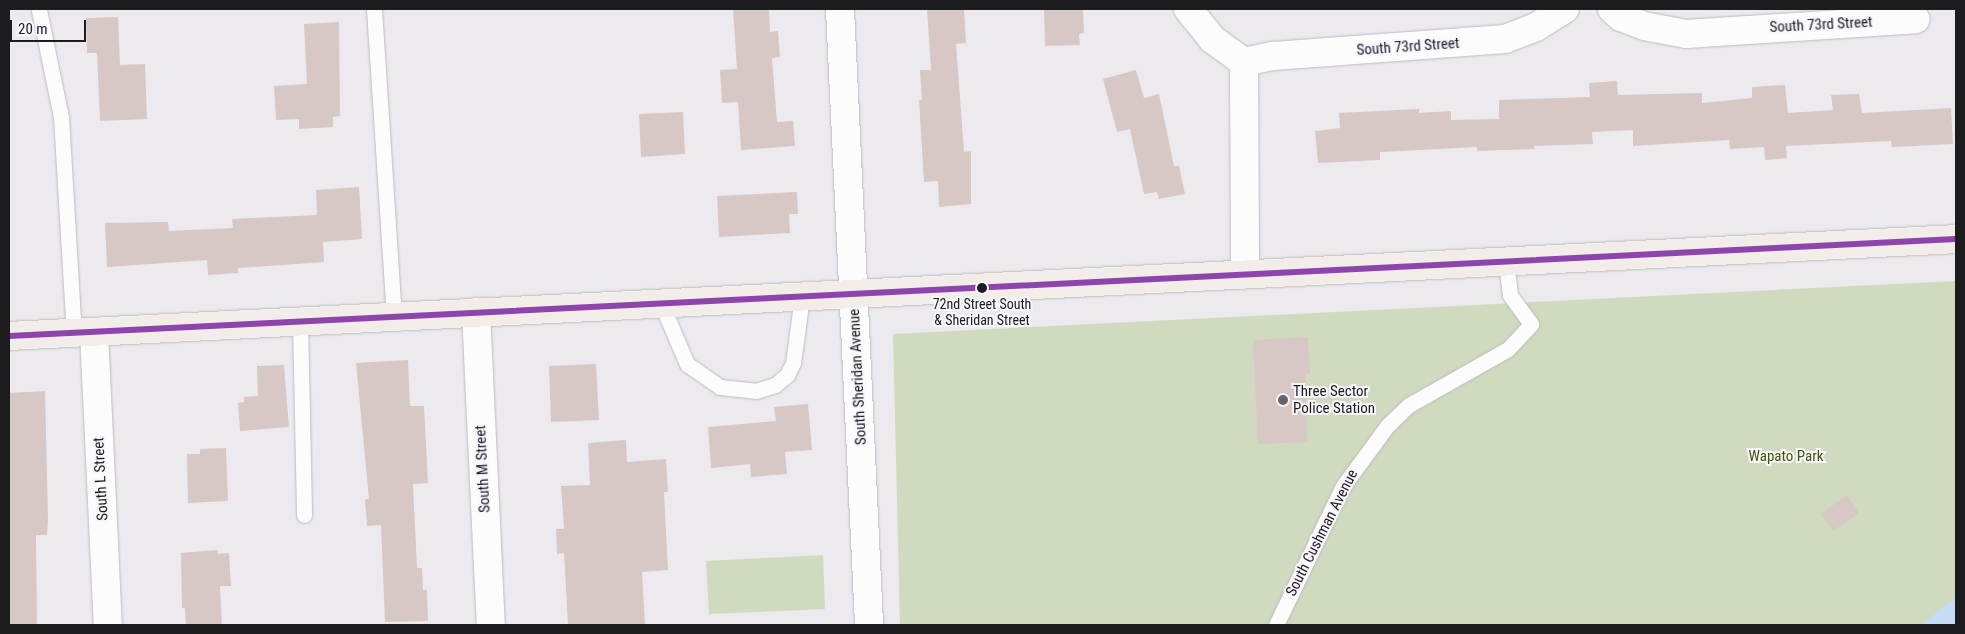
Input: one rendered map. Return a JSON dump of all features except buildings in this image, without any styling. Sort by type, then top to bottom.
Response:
[{"type":"main road","points":[[9,336],[1245,274],[1506,263],[1956,239]]},
{"type":"street","name":"South Sheridan Avenue","points":[[840,9],[869,625]]},
{"type":"street","points":[[1188,9],[1212,39],[1244,62],[1245,274]]},
{"type":"street","name":"South 73rd Street","points":[[1244,62],[1273,56],[1504,39],[1536,27],[1565,9]]},
{"type":"street","name":"South 73rd Street","points":[[1612,9],[1621,17],[1644,26],[1686,34],[1916,19]]},
{"type":"street","name":"South M Street","points":[[476,312],[490,625]]},
{"type":"street","name":"South L Street","points":[[84,333],[108,625]]},
{"type":"lane","points":[[374,9],[394,316]]},
{"type":"lane","points":[[39,10],[61,117],[84,333]]},
{"type":"lane","name":"South Cushman Avenue","points":[[1276,625],[1343,486],[1386,426],[1409,405],[1508,349],[1531,324],[1510,295],[1506,263]]},
{"type":"lane","points":[[661,303],[687,364],[720,387],[756,391],[775,385],[787,375],[793,362],[802,296]]},
{"type":"lane","points":[[300,321],[304,515]]},
{"type":"green space","name":"Wapato Park","points":[[1956,281],[1956,625],[900,625],[893,334]]},
{"type":"green space","points":[[823,555],[825,609],[709,614],[706,561]]},
{"type":"water","points":[[1956,595],[1956,625],[1921,625],[1952,600]]},
{"type":"transit line","points":[[9,336],[1956,239]]},
{"type":"place","name":"72nd Street South & Sheridan Street","points":[[982,288]]},
{"type":"place","name":"Three Sector Police Station","points":[[1283,400]]}]
